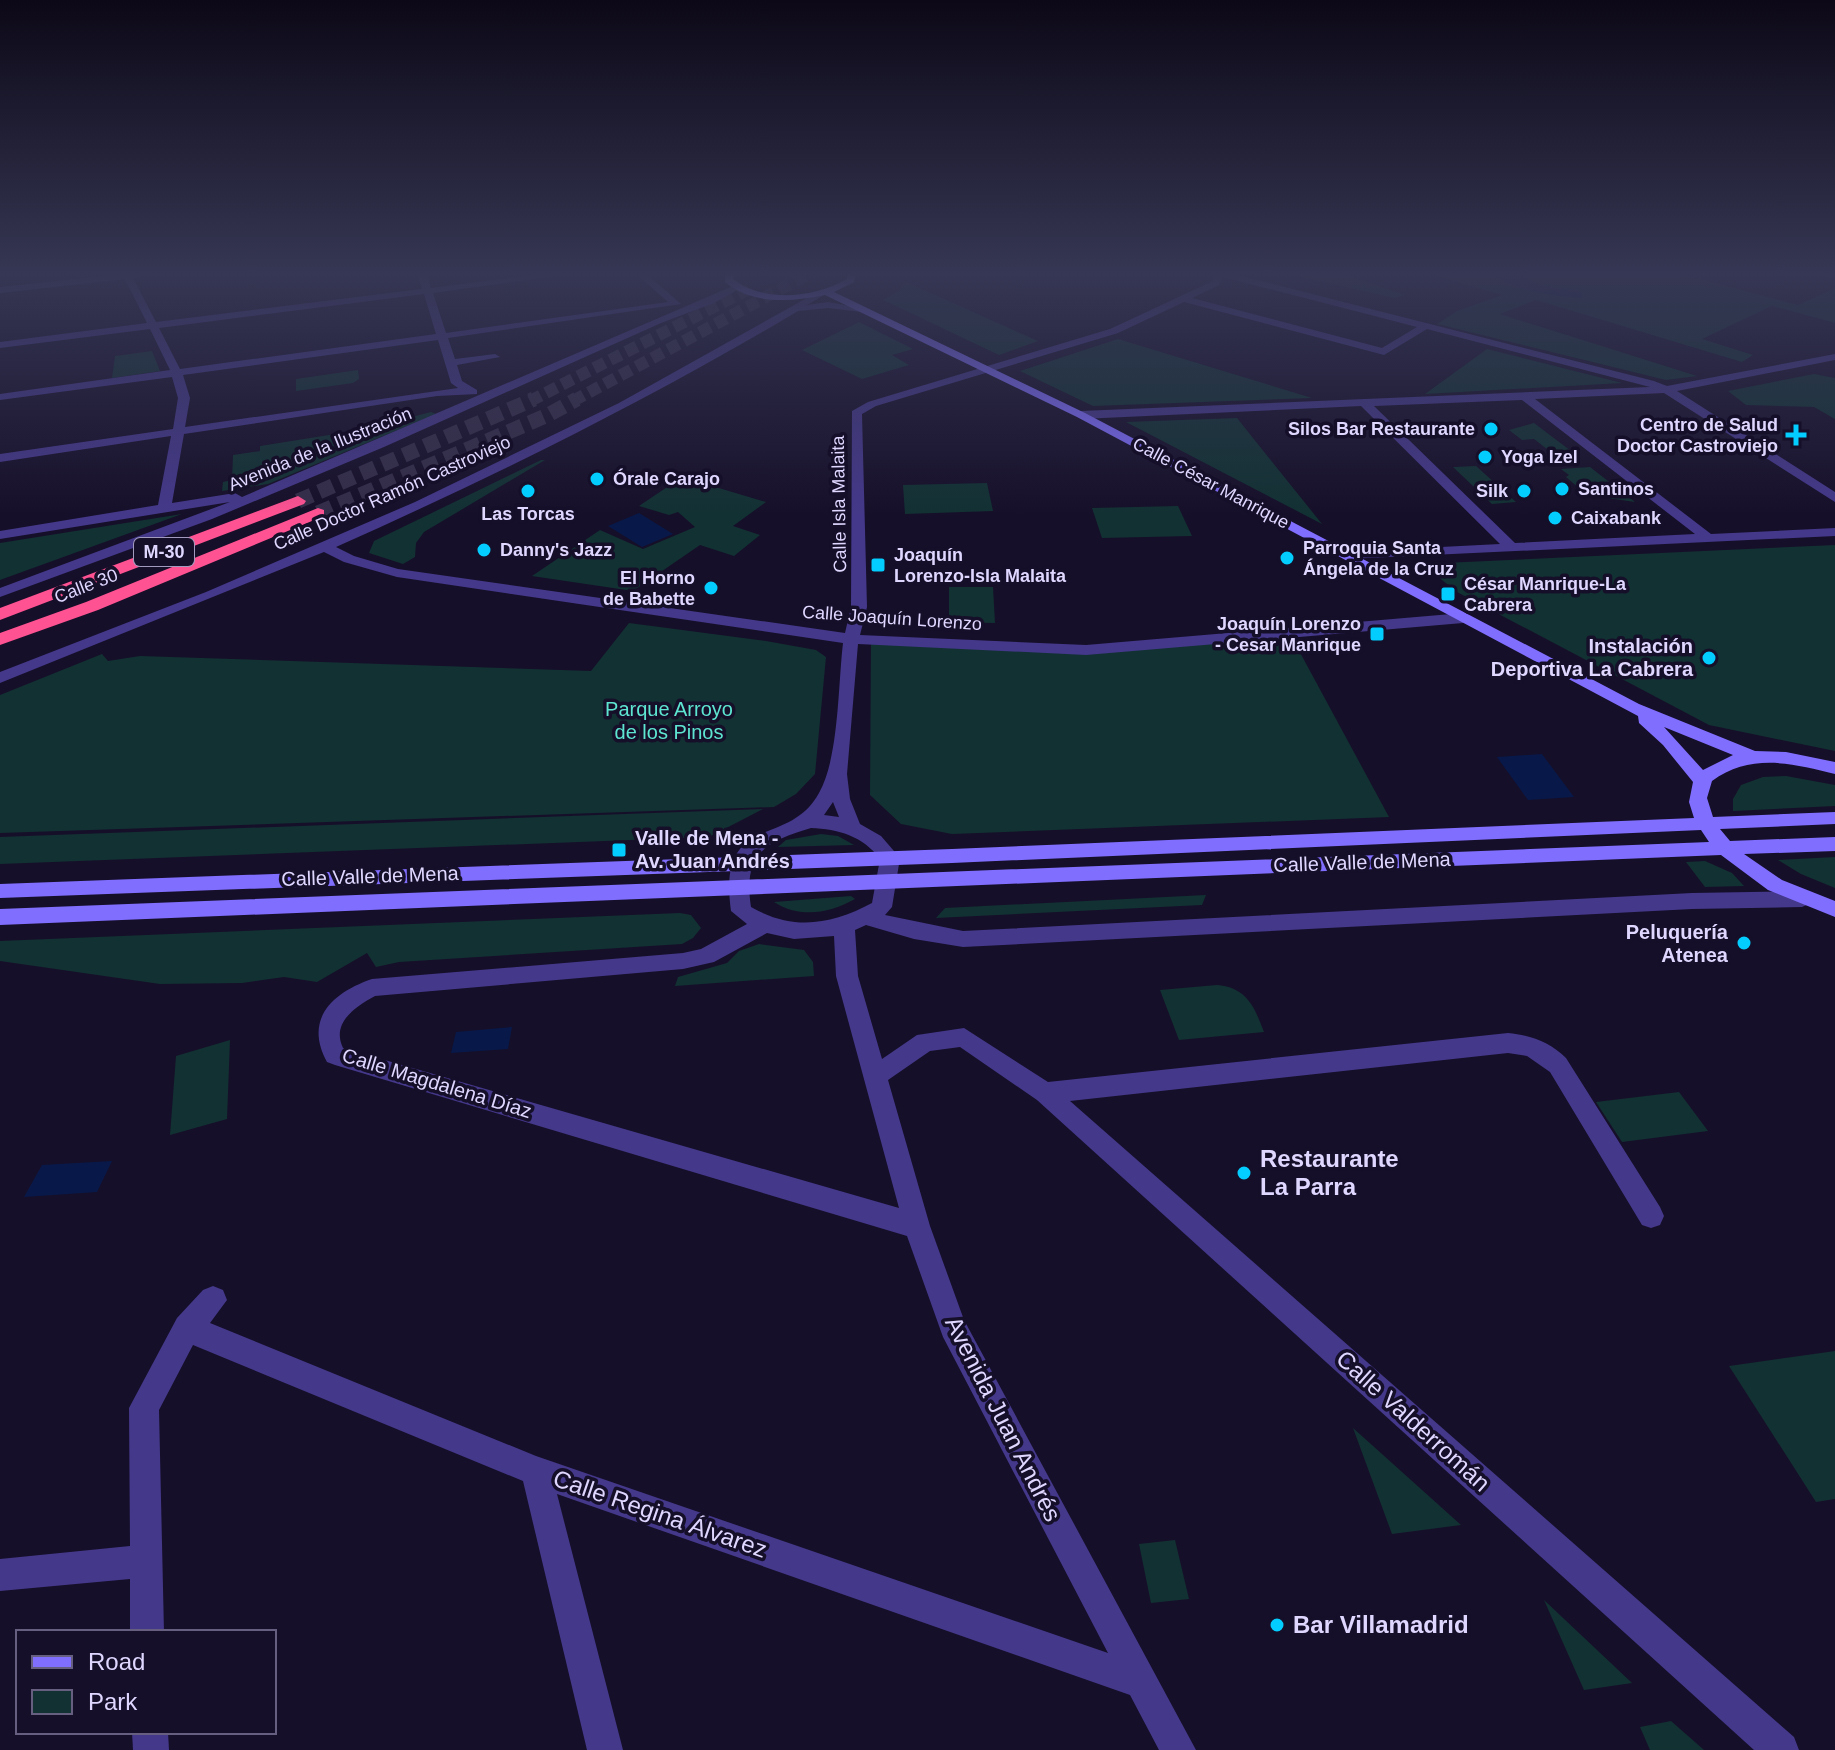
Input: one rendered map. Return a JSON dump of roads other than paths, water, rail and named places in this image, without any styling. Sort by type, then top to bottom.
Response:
[{"type":"highway","name":"Calle 30","points":[[0,613],[298,501]]},
{"type":"highway","name":"Calle 30","points":[[0,642],[318,513]]},
{"type":"main road","name":"Calle César Manrique","points":[[954,353],[1081,415],[1633,708],[1753,757]]},
{"type":"main road","name":"Calle César Manrique","points":[[1633,708],[1669,741],[1702,780]]},
{"type":"main road","points":[[1835,768],[1777,757],[1753,757],[1718,767],[1702,780],[1698,789],[1699,808],[1724,847],[1757,874],[1802,899],[1835,909]]},
{"type":"main road","name":"Calle Valle de Mena","points":[[0,891],[890,858],[1835,818]]},
{"type":"main road","name":"Calle Valle de Mena","points":[[0,917],[1835,844]]},
{"type":"street","points":[[165,506],[184,398],[167,353]]},
{"type":"street","points":[[0,397],[328,353]]},
{"type":"street","points":[[448,353],[457,383],[490,397]]},
{"type":"street","name":"Avenida de la Ilustración","points":[[0,593],[207,516],[587,353]]},
{"type":"street","name":"Calle Doctor Ramón Castroviejo","points":[[0,678],[325,547],[467,483],[642,395],[716,353]]},
{"type":"street","points":[[989,369],[1043,353]]},
{"type":"street","points":[[1531,353],[1666,390],[1835,498]]},
{"type":"street","points":[[451,363],[495,357]]},
{"type":"street","points":[[1081,415],[1666,390],[1835,357]]},
{"type":"street","points":[[1815,361],[1835,369]]},
{"type":"street","name":"Calle Isla Malaita","points":[[851,639],[859,607],[856,413],[872,404],[989,369]]},
{"type":"street","points":[[0,458],[437,393],[470,391]]},
{"type":"street","points":[[1526,398],[1707,537]]},
{"type":"street","points":[[1366,405],[1509,545]]},
{"type":"street","points":[[0,535],[165,506],[255,495]]},
{"type":"street","points":[[205,500],[216,504],[217,508],[207,516]]},
{"type":"street","points":[[1347,555],[1835,532]]},
{"type":"street","name":"Calle Joaquín Lorenzo","points":[[325,547],[349,559],[397,573],[851,639],[1086,650],[1463,618]]},
{"type":"street","points":[[851,639],[838,774],[841,799],[852,827]]},
{"type":"street","points":[[810,821],[838,774]]},
{"type":"street","points":[[810,821],[852,827],[880,842],[890,858],[889,881],[882,907],[844,926],[819,932],[790,933],[763,925],[741,911],[736,887],[739,862],[762,840],[810,821]]},
{"type":"street","points":[[866,917],[914,931],[963,939],[1692,901],[1802,899]]},
{"type":"street","name":"Calle Magdalena Díaz","points":[[763,925],[706,956],[683,961],[372,988],[346,1001],[336,1012],[326,1032],[329,1046],[335,1055],[917,1226]]},
{"type":"street","name":"Avenida Juan Andrés","points":[[844,926],[847,976],[917,1226],[953,1327],[1178,1750]]},
{"type":"street","name":"Avenida Juan Andrés","points":[[819,932],[847,976]]},
{"type":"street","name":"Calle Valderromán","points":[[876,1076],[925,1042],[964,1037],[1045,1093],[1781,1750]]},
{"type":"street","points":[[1045,1093],[1508,1043],[1526,1044],[1550,1056],[1558,1065],[1651,1216]]},
{"type":"street","points":[[147,1630],[144,1408],[187,1328],[213,1300]]},
{"type":"street","name":"Calle Regina Álvarez","points":[[187,1328],[536,1471],[1140,1681]]},
{"type":"street","points":[[536,1471],[605,1750]]},
{"type":"street","points":[[0,1575],[145,1561]]},
{"type":"water","points":[[639,513],[673,534],[642,547],[608,526]]},
{"type":"water","points":[[1542,754],[1574,797],[1528,800],[1497,757]]},
{"type":"water","points":[[512,1027],[508,1049],[451,1053],[456,1032]]},
{"type":"water","points":[[112,1161],[97,1192],[24,1197],[42,1165]]},
{"type":"tunnel","points":[[533,399],[625,353]]},
{"type":"tunnel","points":[[573,401],[663,353]]},
{"type":"tunnel","points":[[298,501],[533,399]]},
{"type":"tunnel","points":[[318,513],[548,415],[577,399]]},
{"type":"place","name":"Silos Bar Restaurante","points":[[1491,429]]},
{"type":"place","name":"Centro de Salud Doctor Castroviejo","points":[[1796,435]]},
{"type":"place","name":"Yoga Izel","points":[[1485,457]]},
{"type":"place","name":"Órale Carajo","points":[[597,479]]},
{"type":"place","name":"Santinos","points":[[1562,489]]},
{"type":"place","name":"Las Torcas","points":[[528,491]]},
{"type":"place","name":"Silk","points":[[1524,491]]},
{"type":"place","name":"Caixabank","points":[[1555,518]]},
{"type":"place","name":"Danny's Jazz","points":[[484,550]]},
{"type":"place","name":"Parroquia Santa Ángela de la Cruz","points":[[1287,558]]},
{"type":"place","name":"Joaquín Lorenzo-Isla Malaita","points":[[878,565]]},
{"type":"place","name":"El Horno de Babette","points":[[711,588]]},
{"type":"place","name":"César Manrique-La Cabrera","points":[[1448,594]]},
{"type":"place","name":"Joaquín Lorenzo - Cesar Manrique","points":[[1377,634]]},
{"type":"place","name":"Instalación Deportiva La Cabrera","points":[[1709,658]]},
{"type":"place","name":"Valle de Mena - Av. Juan Andrés","points":[[619,850]]},
{"type":"place","name":"Peluquería Atenea","points":[[1744,943]]},
{"type":"place","name":"Restaurante La Parra","points":[[1244,1173]]},
{"type":"place","name":"Bar Villamadrid","points":[[1277,1625]]},
{"type":"park label","name":"Parque Arroyo de los Pinos","points":[[669,720]]}]
